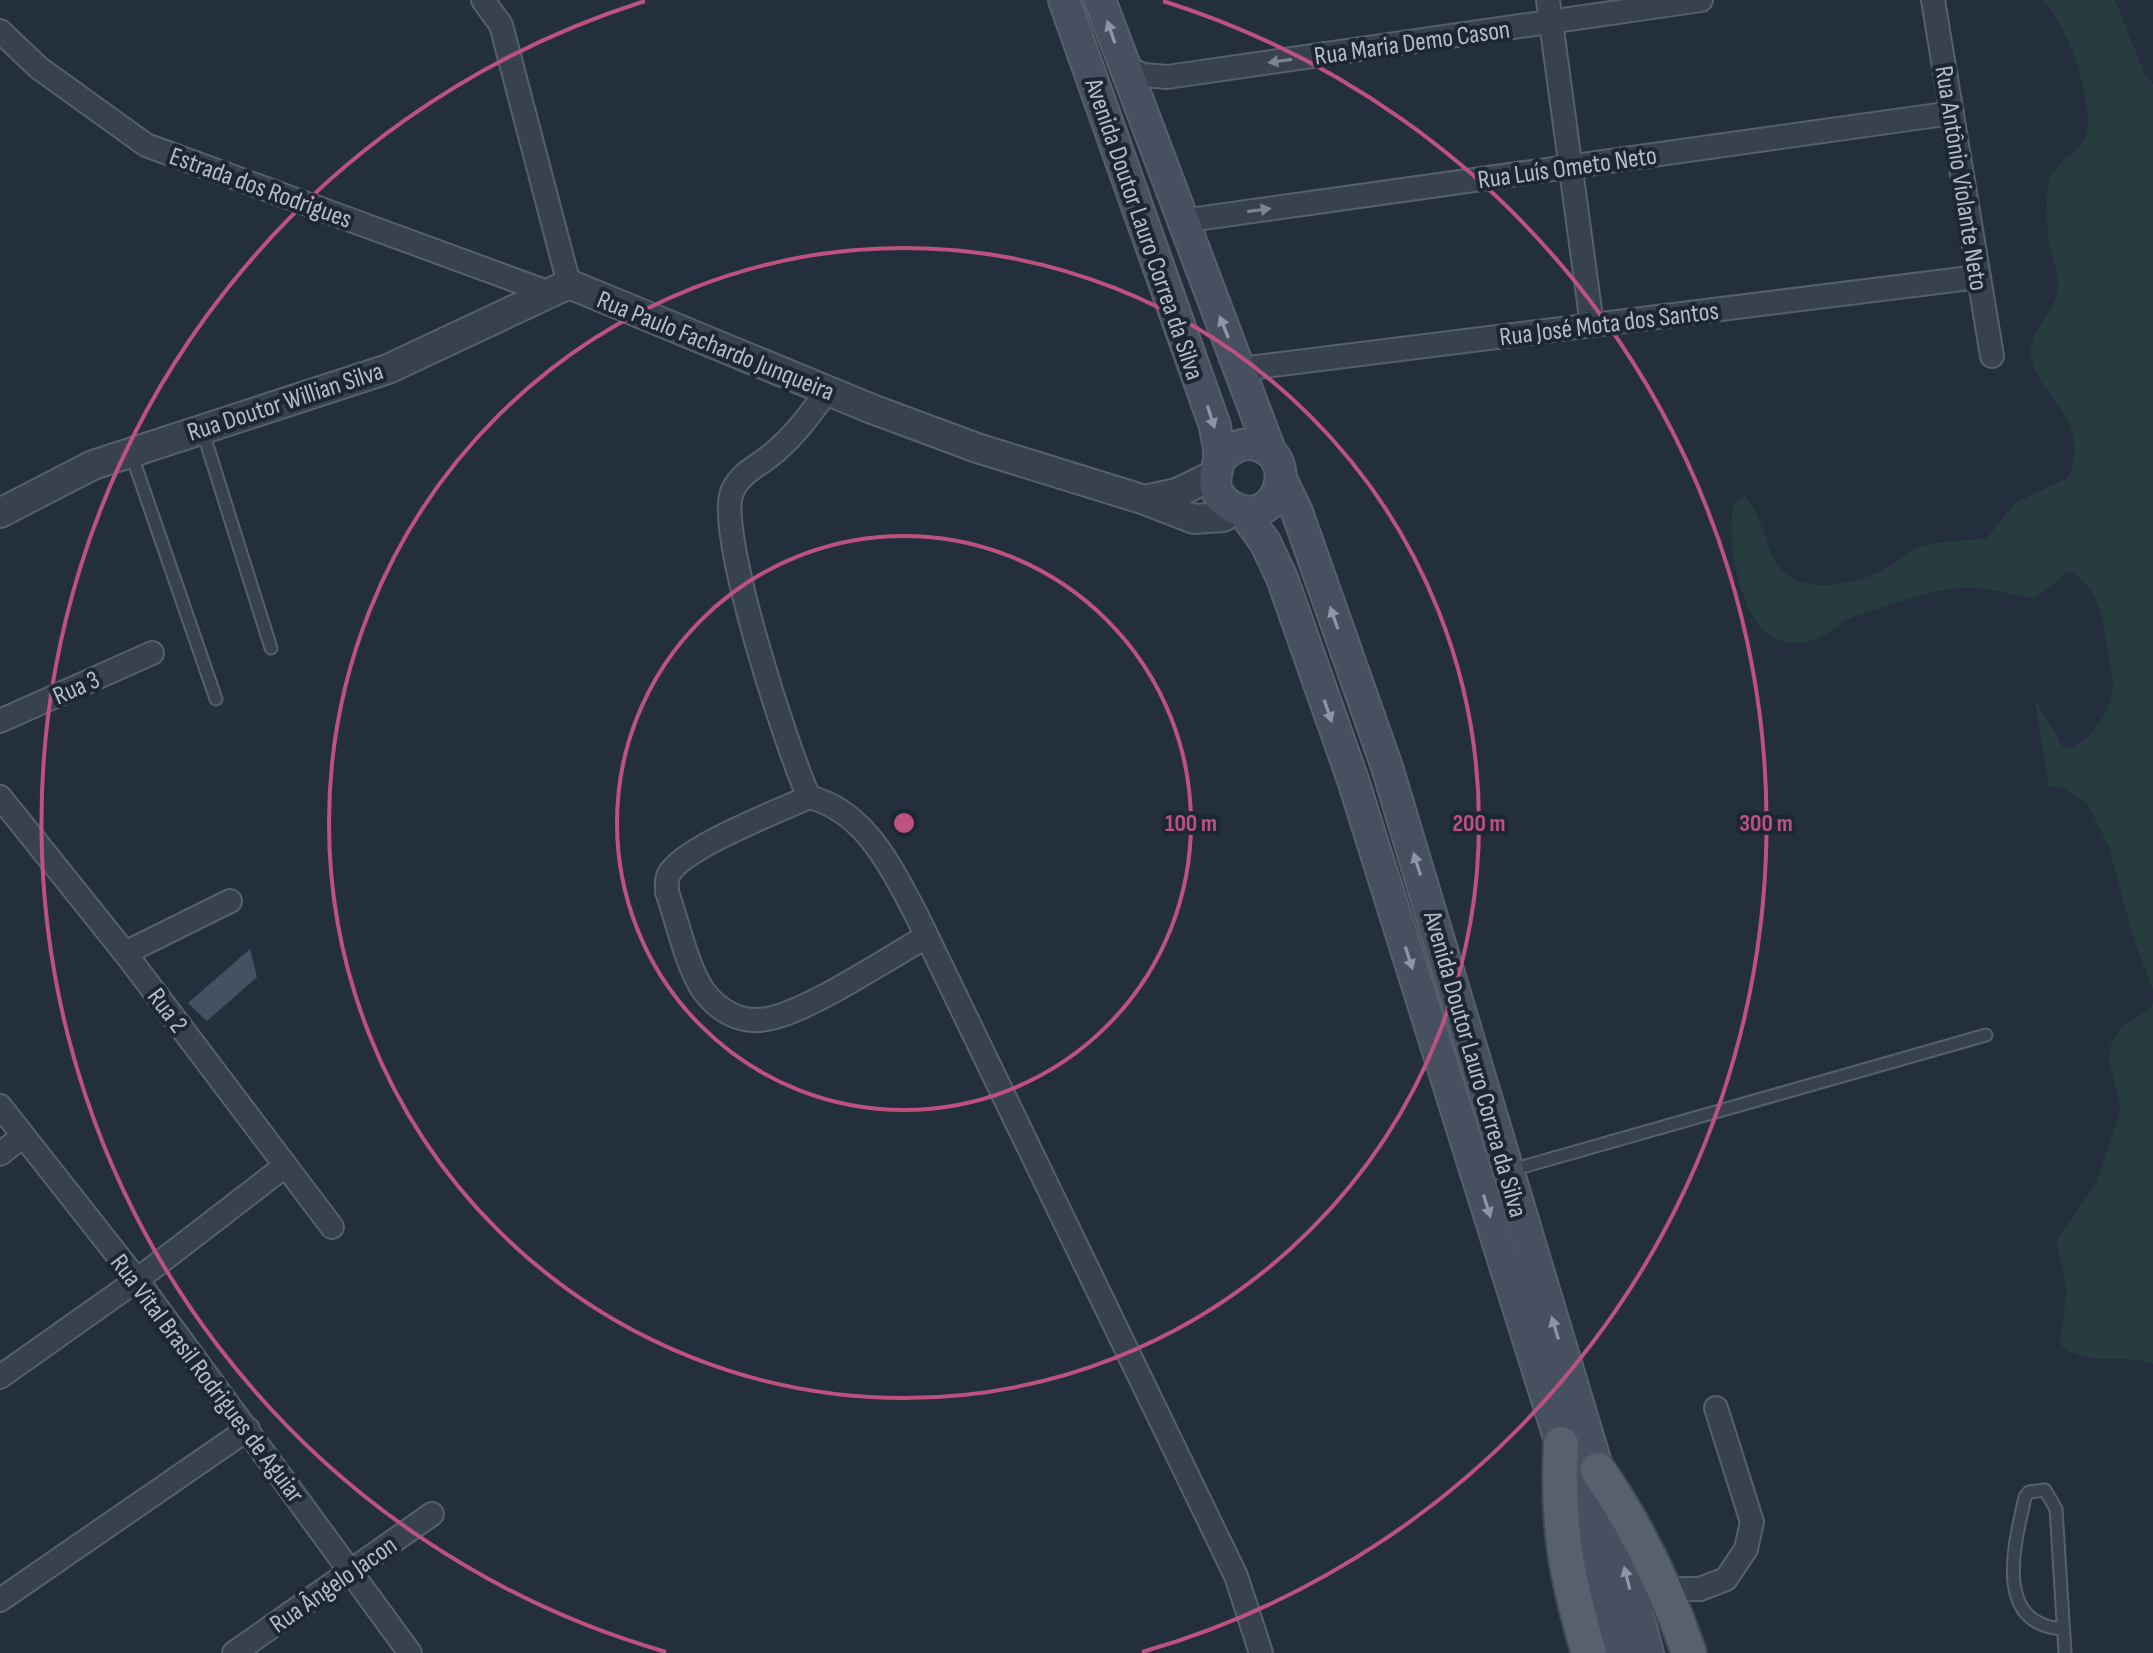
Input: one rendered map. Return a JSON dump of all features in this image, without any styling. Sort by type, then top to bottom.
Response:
[{"type":"main road","name":"Avenida Doutor Lauro Correa da Silva","points":[[1064,0],[1215,426],[1217,467]]},
{"type":"main road","name":"Avenida Doutor Lauro Correa da Silva","points":[[1100,0],[1271,453]]},
{"type":"main road","points":[[1244,444],[1258,445],[1271,453],[1280,466],[1282,481],[1269,505],[1239,510],[1227,505],[1217,492],[1217,467],[1230,449],[1244,444]]},
{"type":"main road","name":"Avenida Doutor Lauro Correa da Silva","points":[[1282,481],[1297,512],[1387,767],[1598,1470],[1648,1653]]},
{"type":"main road","name":"Avenida Doutor Lauro Correa da Silva","points":[[1239,510],[1265,542],[1282,578],[1353,780],[1561,1444],[1620,1653]]},
{"type":"main road","points":[[1561,1444],[1560,1519],[1569,1587],[1589,1653]]},
{"type":"main road","points":[[1598,1470],[1632,1519],[1667,1589],[1689,1653]]},
{"type":"street","name":"Rua Paulo Fachardo Junqueira","points":[[483,0],[501,25],[560,288],[977,448],[1145,500],[1194,519],[1223,517],[1239,510]]},
{"type":"street","name":"Rua Maria Demo Cason","points":[[1123,67],[1144,75],[1167,77],[1550,11],[1701,0]]},
{"type":"street","name":"Rua Antônio Violante Neto","points":[[1933,0],[1992,356]]},
{"type":"street","points":[[1550,11],[1592,325]]},
{"type":"street","name":"Estrada dos Rodrigues","points":[[0,31],[39,68],[146,145],[560,288]]},
{"type":"street","name":"Rua Luís Ometo Neto","points":[[1182,221],[1952,113]]},
{"type":"street","name":"Rua José Mota dos Santos","points":[[1241,369],[1978,277]]},
{"type":"street","name":"Rua Doutor Willian Silva","points":[[0,513],[93,465],[388,369],[560,288]]},
{"type":"street","points":[[809,797],[784,734],[755,634],[732,542],[728,504],[733,489],[743,476],[785,442],[827,391]]},
{"type":"street","points":[[1145,500],[1177,493],[1217,467]]},
{"type":"street","name":"Rua 3","points":[[0,721],[152,653]]},
{"type":"street","name":"Rua 2","points":[[0,797],[125,953],[332,1227]]},
{"type":"street","points":[[926,937],[795,1011],[766,1020],[741,1019],[710,998],[701,987],[667,892],[667,877],[676,865],[703,847],[809,797],[835,805],[862,828],[904,892],[926,937],[1236,1576],[1261,1653]]},
{"type":"street","points":[[125,953],[230,901]]},
{"type":"street","name":"Rua Vital Brasil Rodrigues de Aguiar","points":[[0,1106],[137,1280],[410,1653]]},
{"type":"street","points":[[0,1154],[22,1137]]},
{"type":"street","points":[[0,1377],[137,1280],[285,1166]]},
{"type":"street","points":[[1667,1589],[1700,1589],[1726,1579],[1746,1549],[1752,1522],[1716,1408]]},
{"type":"street","points":[[0,1600],[248,1429]]},
{"type":"street","name":"Rua Ângelo Jacon","points":[[234,1653],[432,1514]]},
{"type":"lane","points":[[201,428],[271,648]]},
{"type":"lane","points":[[131,452],[216,699]]},
{"type":"lane","points":[[1508,1171],[1986,1035]]},
{"type":"lane","points":[[2063,1629],[2039,1623],[2018,1602],[2014,1579],[2015,1537],[2025,1497],[2036,1490],[2045,1490],[2056,1509],[2065,1653]]},
{"type":"green space","points":[[2041,0],[2115,0],[2145,75],[2153,84],[2153,990],[2133,937],[2109,847],[2087,803],[2066,789],[2049,786],[2035,699],[2062,746],[2070,748],[2098,724],[2108,707],[2113,689],[2103,621],[2088,586],[2068,571],[2035,599],[1983,589],[1940,591],[1851,618],[1814,640],[1790,643],[1770,636],[1756,621],[1741,588],[1733,553],[1733,504],[1744,496],[1756,514],[1777,563],[1793,579],[1817,585],[1855,581],[1878,573],[1920,547],[1987,538],[2015,503],[2068,478],[2074,456],[2073,437],[2067,420],[2039,378],[2031,350],[2035,335],[2058,289],[2048,234],[2048,186],[2053,172],[2084,139],[2087,108],[2084,87],[2070,44],[2051,9]]},
{"type":"green space","points":[[2153,1003],[2153,1364],[2082,1356],[2060,1344],[2067,1289],[2056,1241],[2097,1182],[2121,1109],[2109,1061],[2111,1044],[2121,1028],[2150,1009]]},
{"type":"building","points":[[250,949],[257,977],[207,1021],[188,1003]]}]
